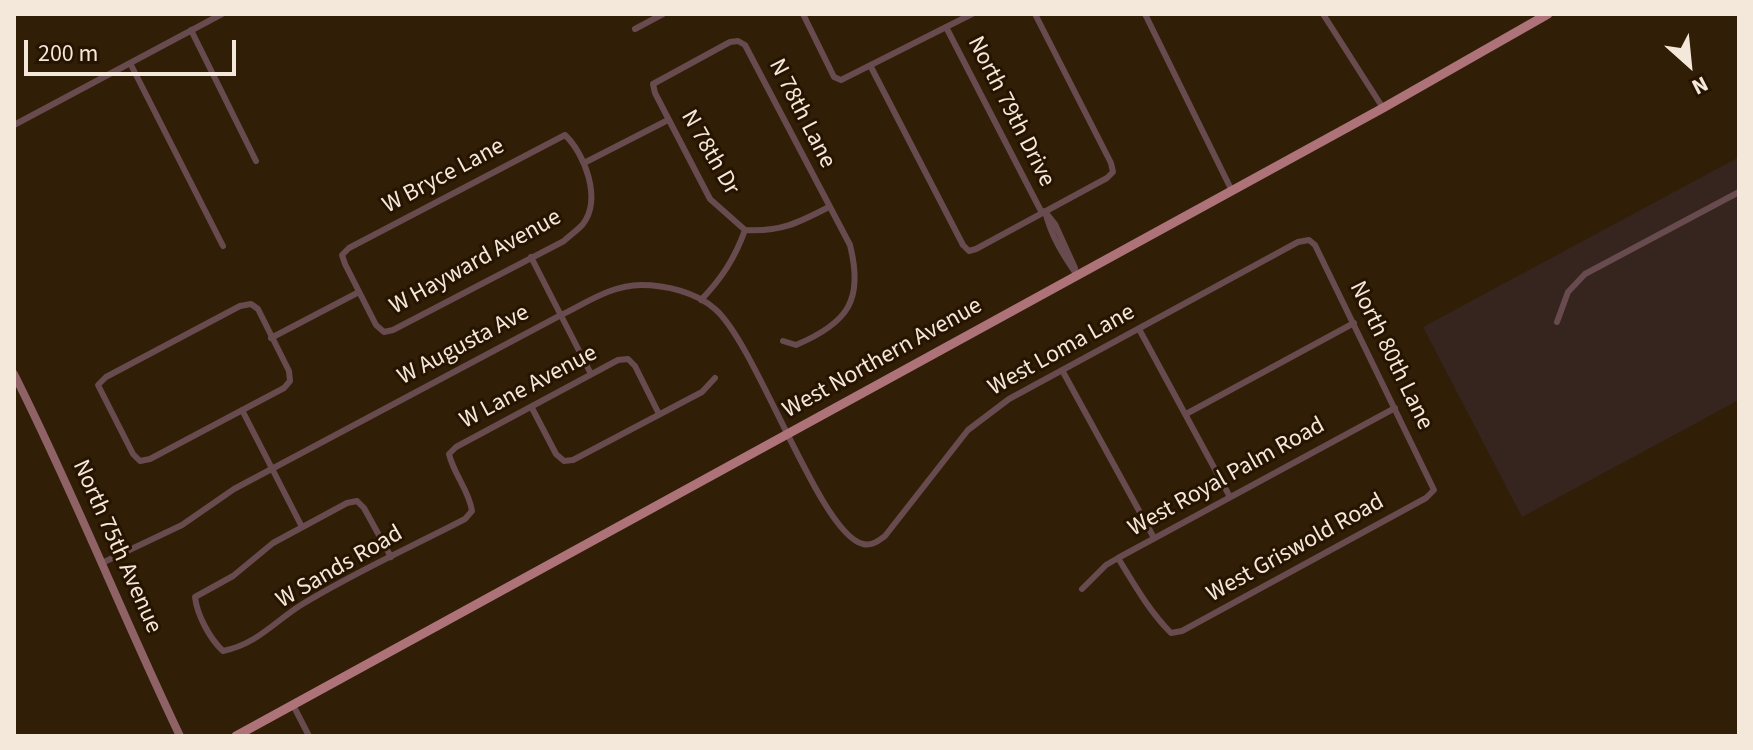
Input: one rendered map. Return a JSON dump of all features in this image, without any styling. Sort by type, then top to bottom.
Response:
[{"type":"main road","name":"West Northern Avenue","points":[[236,736],[1383,108],[1548,14]]},
{"type":"main road","name":"North 75th Avenue","points":[[14,374],[180,736]]},
{"type":"street","points":[[14,125],[222,14]]},
{"type":"street","points":[[635,29],[663,14]]},
{"type":"street","points":[[803,14],[834,77],[841,80],[972,14]]},
{"type":"street","points":[[871,67],[963,245],[969,251],[1113,172],[1035,14]]},
{"type":"street","points":[[1145,14],[1232,191]]},
{"type":"street","points":[[1323,14],[1383,108]]},
{"type":"street","name":"North 79th Drive","points":[[946,27],[1077,275]]},
{"type":"street","points":[[191,30],[256,161]]},
{"type":"street","name":"N 78th Lane","points":[[653,84],[730,42],[738,41],[745,45],[829,207]]},
{"type":"street","points":[[130,63],[223,246]]},
{"type":"street","name":"N 78th Dr","points":[[653,84],[668,120],[710,199],[745,230]]},
{"type":"street","points":[[584,163],[668,120]]},
{"type":"street","name":"W Hayward Avenue","points":[[359,292],[376,325],[384,332],[393,330],[564,241],[585,222],[591,187],[584,163],[572,141],[565,135]]},
{"type":"street","name":"W Bryce Lane","points":[[359,292],[342,255],[349,248],[565,135]]},
{"type":"street","points":[[1557,322],[1568,292],[1585,274],[1739,192]]},
{"type":"street","points":[[783,341],[796,345],[819,335],[844,316],[855,292],[856,269],[850,245],[829,207],[782,229],[770,232],[745,230],[736,256],[723,277],[701,300],[716,309],[736,338],[788,434]]},
{"type":"street","name":"North 80th Lane","points":[[1309,240],[1315,245],[1434,490]]},
{"type":"street","name":"West Loma Lane","points":[[788,434],[836,520],[860,544],[872,544],[885,536],[968,430],[1009,399],[1298,242],[1309,240]]},
{"type":"street","points":[[531,257],[591,374]]},
{"type":"street","name":"W Augusta Ave","points":[[102,563],[182,525],[234,489],[607,292],[639,284],[677,289],[701,300]]},
{"type":"street","points":[[271,338],[359,292]]},
{"type":"street","points":[[251,304],[258,309],[271,338],[289,371],[290,381],[284,388],[150,459],[140,461],[133,454],[98,385],[106,377],[240,306],[251,304]]},
{"type":"street","points":[[1186,414],[1354,323]]},
{"type":"street","points":[[1139,329],[1230,497]]},
{"type":"street","name":"W Lane Avenue","points":[[472,511],[471,500],[449,454],[456,447],[591,374],[618,360],[628,359],[635,366],[659,414]]},
{"type":"street","points":[[1062,370],[1154,538]]},
{"type":"street","points":[[532,408],[556,454],[564,461],[573,460],[702,392],[715,378]]},
{"type":"street","name":"West Royal Palm Road","points":[[1082,589],[1106,565],[1118,558],[1395,408]]},
{"type":"street","points":[[242,410],[302,527],[347,503],[357,501],[391,557]]},
{"type":"street","name":"West Griswold Road","points":[[1118,558],[1142,597],[1171,633],[1182,631],[1426,498],[1434,490]]},
{"type":"street","name":"W Sands Road","points":[[302,527],[273,543],[233,576],[195,597],[196,607],[223,651],[267,633],[300,606],[465,519],[472,511]]},
{"type":"street","points":[[293,705],[309,736]]},
{"type":"shaded area","points":[[1739,157],[1739,400],[1522,517],[1423,327]]}]
